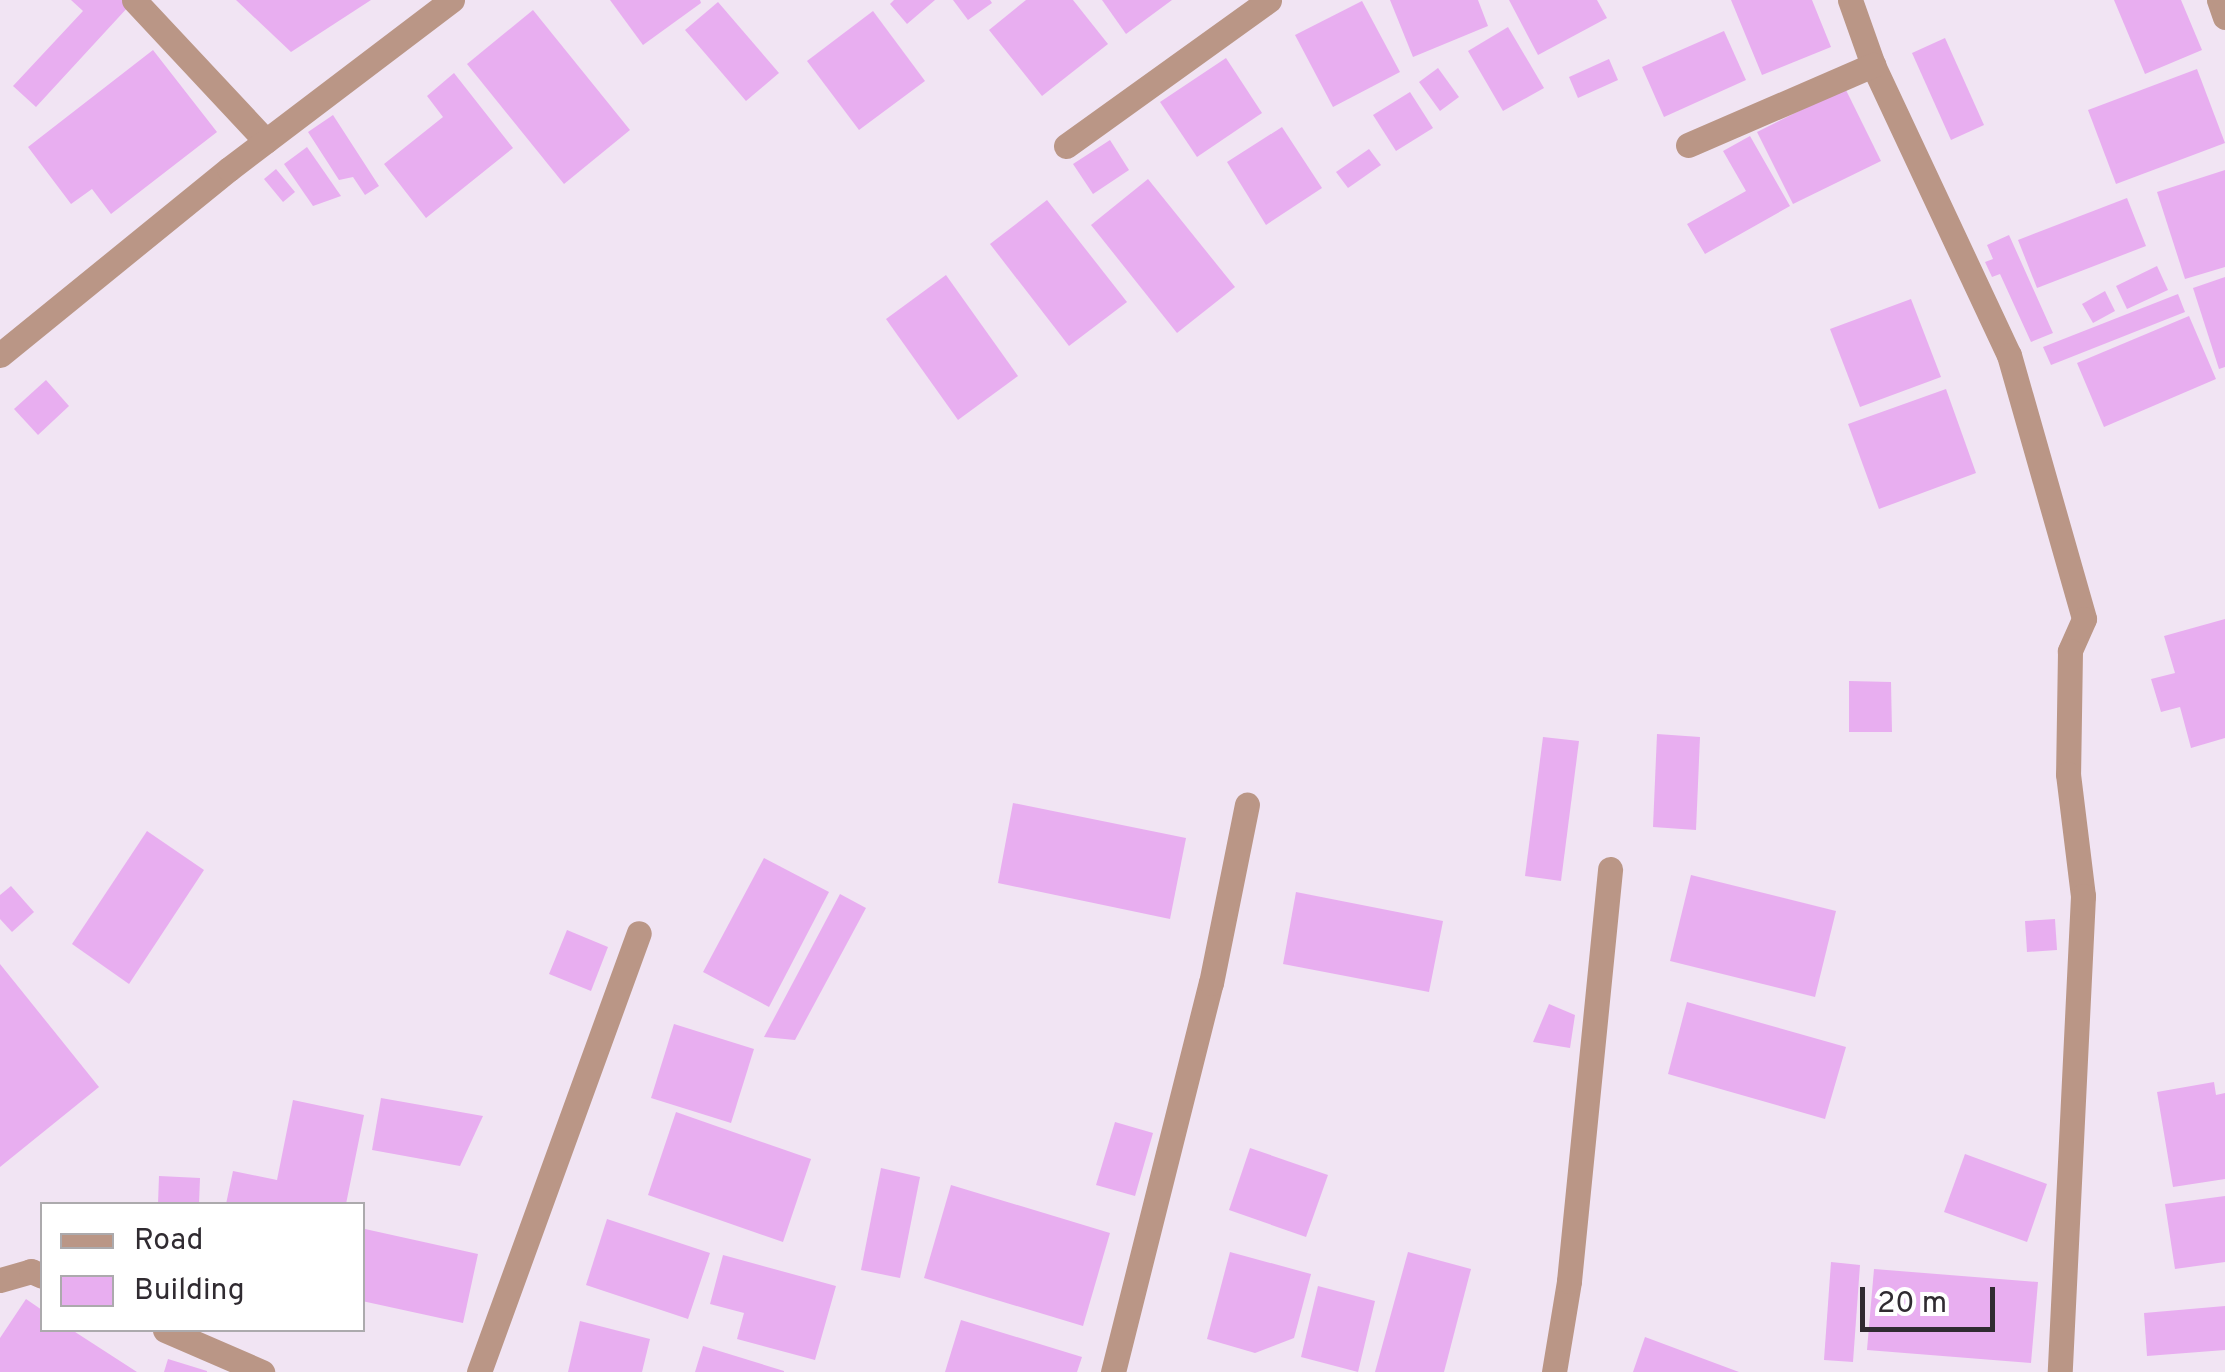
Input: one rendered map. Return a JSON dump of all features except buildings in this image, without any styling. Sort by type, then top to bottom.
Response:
[{"type":"street","points":[[134,0],[266,141]]},
{"type":"street","points":[[0,356],[266,141],[452,0]]},
{"type":"street","points":[[1066,146],[1269,0]]},
{"type":"street","points":[[1850,0],[1873,66],[2009,355],[2084,619],[2070,651],[2068,774],[2084,896],[2060,1372]]},
{"type":"street","points":[[2219,0],[2225,16]]},
{"type":"street","points":[[1688,145],[1873,66]]},
{"type":"street","points":[[1117,1371],[1211,983],[1247,805]]},
{"type":"street","points":[[1554,1372],[1569,1281],[1610,869]]},
{"type":"street","points":[[480,1372],[639,932]]},
{"type":"street","points":[[0,1280],[30,1271],[40,1275]]},
{"type":"street","points":[[170,1332],[262,1372]]}]
